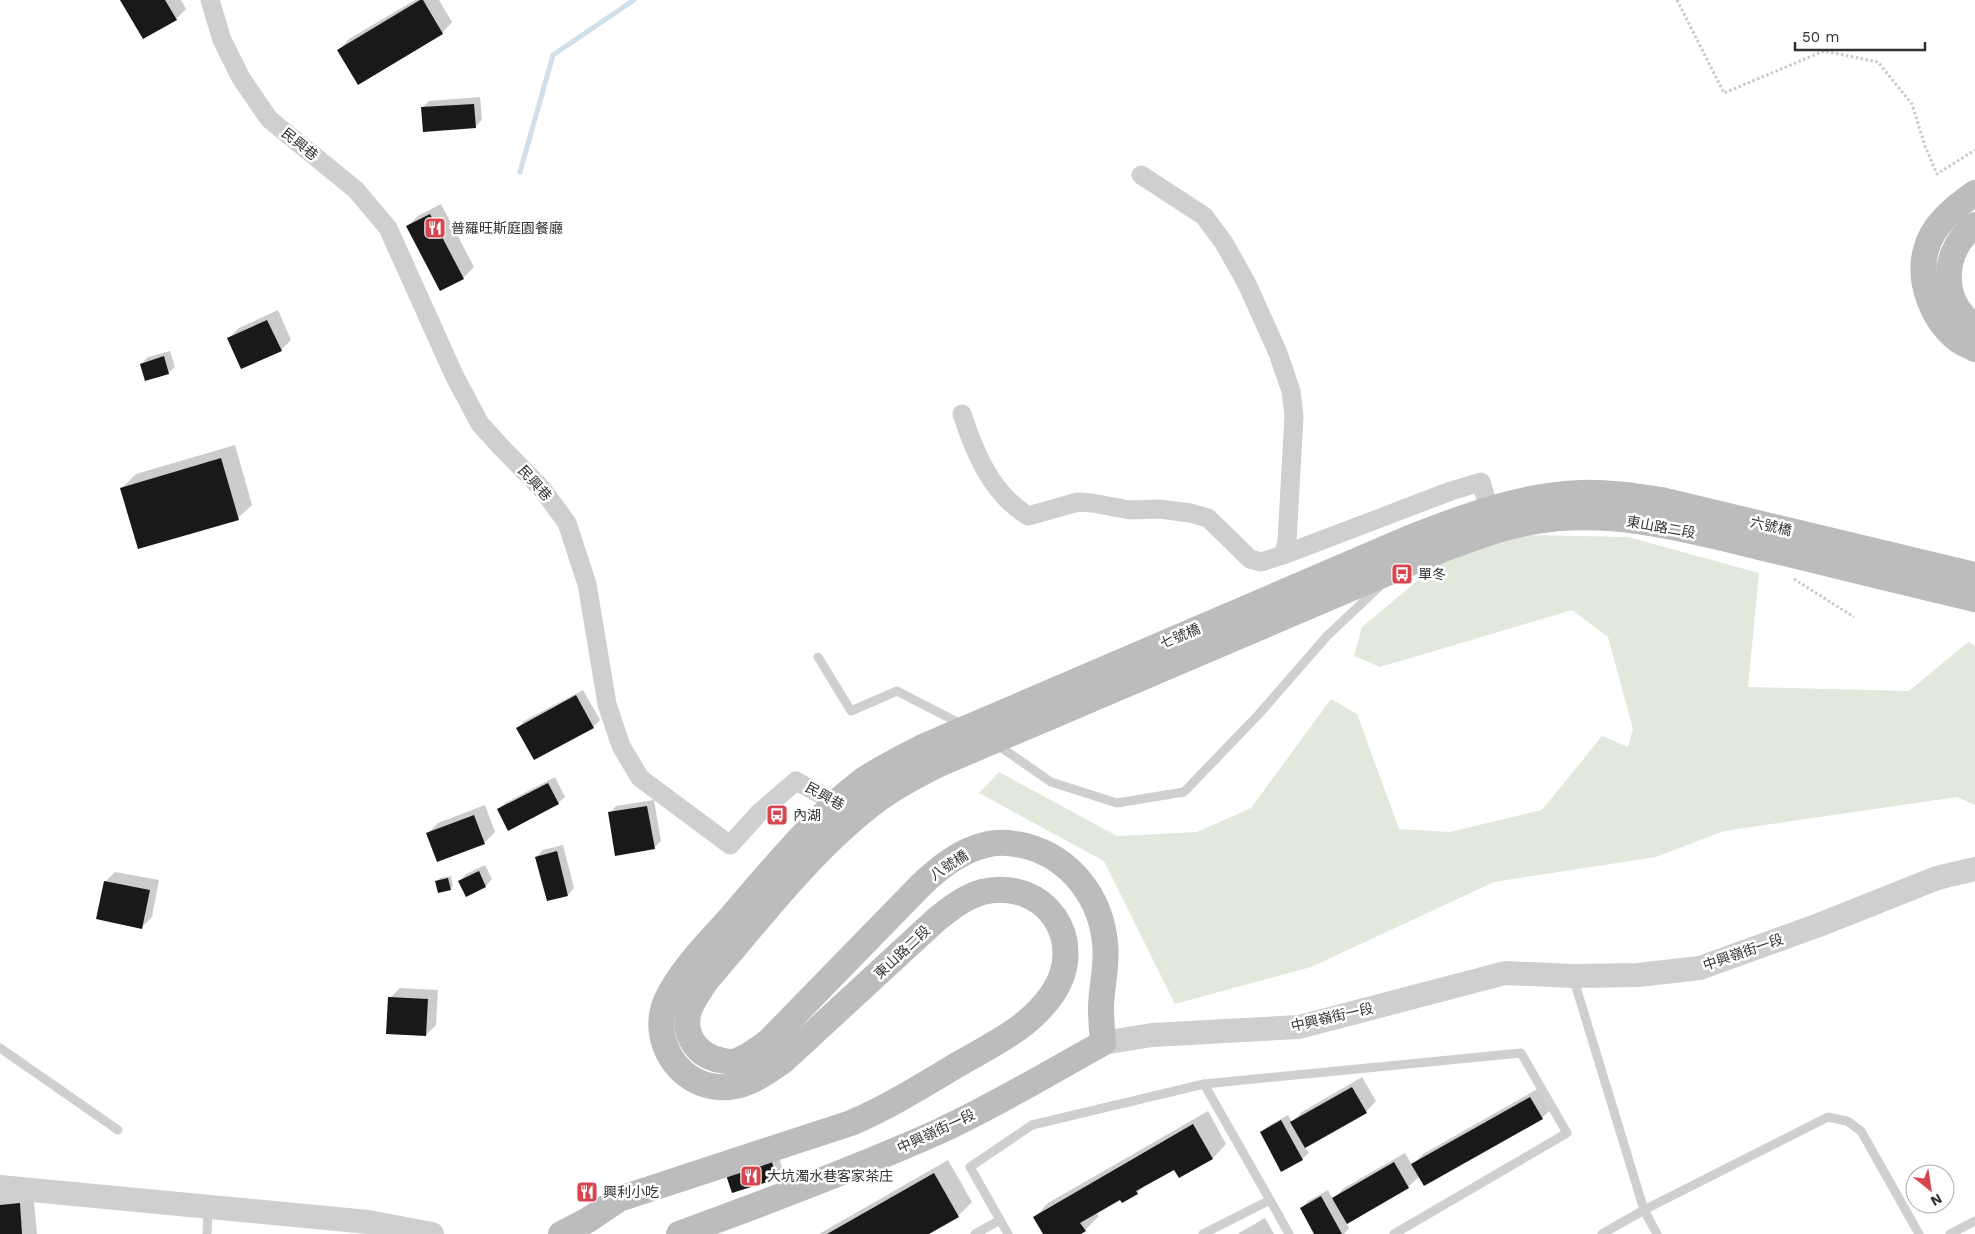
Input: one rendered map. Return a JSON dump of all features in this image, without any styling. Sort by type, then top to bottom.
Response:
[{"type":"main road","points":[[1975,193],[1956,207],[1937,228],[1926,250],[1924,279],[1931,304],[1943,325],[1959,341],[1975,349]]},
{"type":"main road","points":[[1975,225],[1969,230],[1953,253],[1947,278],[1954,303],[1975,326]]},
{"type":"main road","name":"東山路二段","points":[[1347,576],[1401,566],[1535,498],[1580,493]]},
{"type":"main road","name":"六號橋","points":[[1580,493],[1620,494],[1660,500],[1967,573]]},
{"type":"main road","name":"東山路二段","points":[[1347,576],[1412,537],[1494,519],[1538,521],[1573,518],[1611,519],[1649,522],[1975,599]]},
{"type":"main road","name":"七號橋","points":[[1026,715],[1347,576]]},
{"type":"main road","name":"東山路二段","points":[[561,1234],[588,1220],[618,1199],[851,1123],[885,1108],[1018,1029],[1041,1009],[1054,992],[1062,974],[1066,957],[1064,936],[1055,917],[1038,901],[1021,893],[1003,890],[982,892],[959,902],[937,919],[783,1061],[764,1074],[742,1085],[719,1088],[699,1083],[682,1072],[670,1057],[663,1040],[662,1022],[666,1002],[679,980],[784,857],[848,809],[909,779],[980,734],[1026,715]]},
{"type":"main road","name":"東山路二段","points":[[769,1041],[752,1054],[731,1062],[709,1058],[694,1047],[688,1030],[688,1015],[695,998],[706,981],[807,865],[848,809]]},
{"type":"main road","name":"八號橋","points":[[769,1041],[921,884],[939,868],[960,854],[986,844],[1013,843],[1041,850],[1066,865],[1086,887],[1099,916],[1106,944],[1101,1009],[1103,1043]]},
{"type":"main road","name":"中興嶺街一段","points":[[679,1234],[859,1166],[942,1130],[1015,1093],[1103,1043]]},
{"type":"street","name":"民興巷","points":[[210,0],[222,40],[242,78],[269,119],[356,190],[388,228],[454,375],[480,424],[543,490],[567,523],[587,584],[607,704],[621,746],[640,778],[730,844],[773,800],[796,781],[848,809]]},
{"type":"street","points":[[1141,175],[1204,216],[1224,243],[1247,284],[1278,353],[1291,391],[1294,416],[1287,542],[1284,555]]},
{"type":"street","points":[[962,414],[979,460],[1009,501],[1028,516],[1078,502],[1130,510],[1159,509],[1190,513],[1208,518],[1250,559],[1261,562],[1451,491],[1481,482],[1494,519]]},
{"type":"street","name":"中興嶺街一段","points":[[1103,1043],[1152,1035],[1300,1027],[1505,973],[1573,976],[1638,975],[1700,968],[1819,925],[1937,878],[1975,869]]},
{"type":"street","points":[[0,1187],[208,1206],[432,1234]]},
{"type":"lane","points":[[818,657],[851,711],[897,691],[980,734],[1051,782],[1117,803],[1184,792],[1259,714],[1327,636],[1401,566]]},
{"type":"lane","points":[[1573,976],[1644,1210],[1657,1234]]},
{"type":"lane","points":[[0,1048],[118,1130]]},
{"type":"lane","points":[[1008,1234],[970,1167],[1032,1125],[1204,1084],[1521,1053],[1567,1133],[1394,1234]]},
{"type":"lane","points":[[1204,1084],[1289,1234]]},
{"type":"lane","points":[[1602,1234],[1644,1210],[1828,1116],[1847,1120],[1861,1131],[1919,1234]]},
{"type":"lane","points":[[1203,1234],[1270,1200]]},
{"type":"lane","points":[[207,1234],[208,1206]]},
{"type":"lane","points":[[975,1234],[1000,1220]]},
{"type":"lane","points":[[1950,1234],[1975,1221]]},
{"type":"path","points":[[1677,0],[1724,94],[1824,51],[1878,62],[1912,104],[1925,146],[1937,174],[1975,150]]},
{"type":"shaded area","points":[[1527,535],[1628,537],[1759,573],[1748,687],[1909,691],[1968,642],[1975,646],[1975,805],[1957,797],[1724,831],[1656,857],[1494,882],[1311,967],[1175,1004],[1104,861],[979,793],[999,772],[1117,836],[1197,832],[1251,808],[1331,699],[1357,714],[1399,829],[1450,832],[1542,810],[1602,736],[1628,747],[1633,729],[1608,637],[1572,610],[1380,667],[1354,656],[1362,627],[1442,560]]},
{"type":"building","points":[[120,0],[165,0],[177,20],[143,39]]},
{"type":"building","points":[[420,0],[423,0],[443,34],[358,85],[337,50]]},
{"type":"building","points":[[474,104],[476,128],[423,132],[421,107]]},
{"type":"building","points":[[430,214],[464,279],[440,291],[406,226]]},
{"type":"building","points":[[267,320],[282,351],[241,369],[227,338]]},
{"type":"building","points":[[164,356],[169,374],[145,381],[140,364]]},
{"type":"building","points":[[221,458],[239,520],[138,549],[120,488]]},
{"type":"building","points":[[576,695],[594,728],[534,760],[516,728]]},
{"type":"building","points":[[548,783],[559,804],[508,831],[497,809]]},
{"type":"building","points":[[647,806],[655,849],[615,856],[608,812]]},
{"type":"building","points":[[474,815],[485,844],[437,862],[426,833]]},
{"type":"building","points":[[557,851],[568,896],[547,901],[535,857]]},
{"type":"building","points":[[479,871],[486,887],[466,897],[458,881]]},
{"type":"building","points":[[448,878],[451,890],[438,893],[435,881]]},
{"type":"building","points":[[104,881],[150,890],[142,929],[96,919]]},
{"type":"building","points":[[388,997],[428,999],[426,1036],[386,1034]]},
{"type":"building","points":[[1352,1087],[1367,1113],[1305,1148],[1290,1122]]},
{"type":"building","points":[[1530,1097],[1543,1119],[1424,1186],[1411,1164]]},
{"type":"building","points":[[1281,1120],[1303,1160],[1281,1172],[1260,1132]]},
{"type":"building","points":[[1193,1124],[1213,1159],[1179,1178],[1174,1170],[1136,1191],[1138,1194],[1122,1203],[1120,1200],[1080,1223],[1086,1231],[1081,1234],[1043,1234],[1033,1217]]},
{"type":"building","name":"大坑濁水巷客家茶庄","points":[[771,1159],[777,1179],[732,1193],[725,1172]]},
{"type":"building","points":[[1394,1162],[1409,1188],[1347,1224],[1332,1198]]},
{"type":"building","points":[[934,1173],[959,1217],[929,1234],[827,1234]]},
{"type":"building","points":[[1321,1196],[1342,1234],[1314,1234],[1300,1208]]},
{"type":"building","points":[[20,1203],[22,1234],[0,1234],[0,1205]]},
{"type":"waterway","points":[[520,172],[553,55],[634,0]]},
{"type":"place","name":"普羅旺斯庭園餐廳","points":[[435,228]]},
{"type":"place","name":"單冬","points":[[1402,574]]},
{"type":"place","name":"內湖","points":[[777,815]]},
{"type":"place","name":"大坑濁水巷客家茶庄","points":[[751,1176]]},
{"type":"place","name":"興利小吃","points":[[587,1192]]}]
